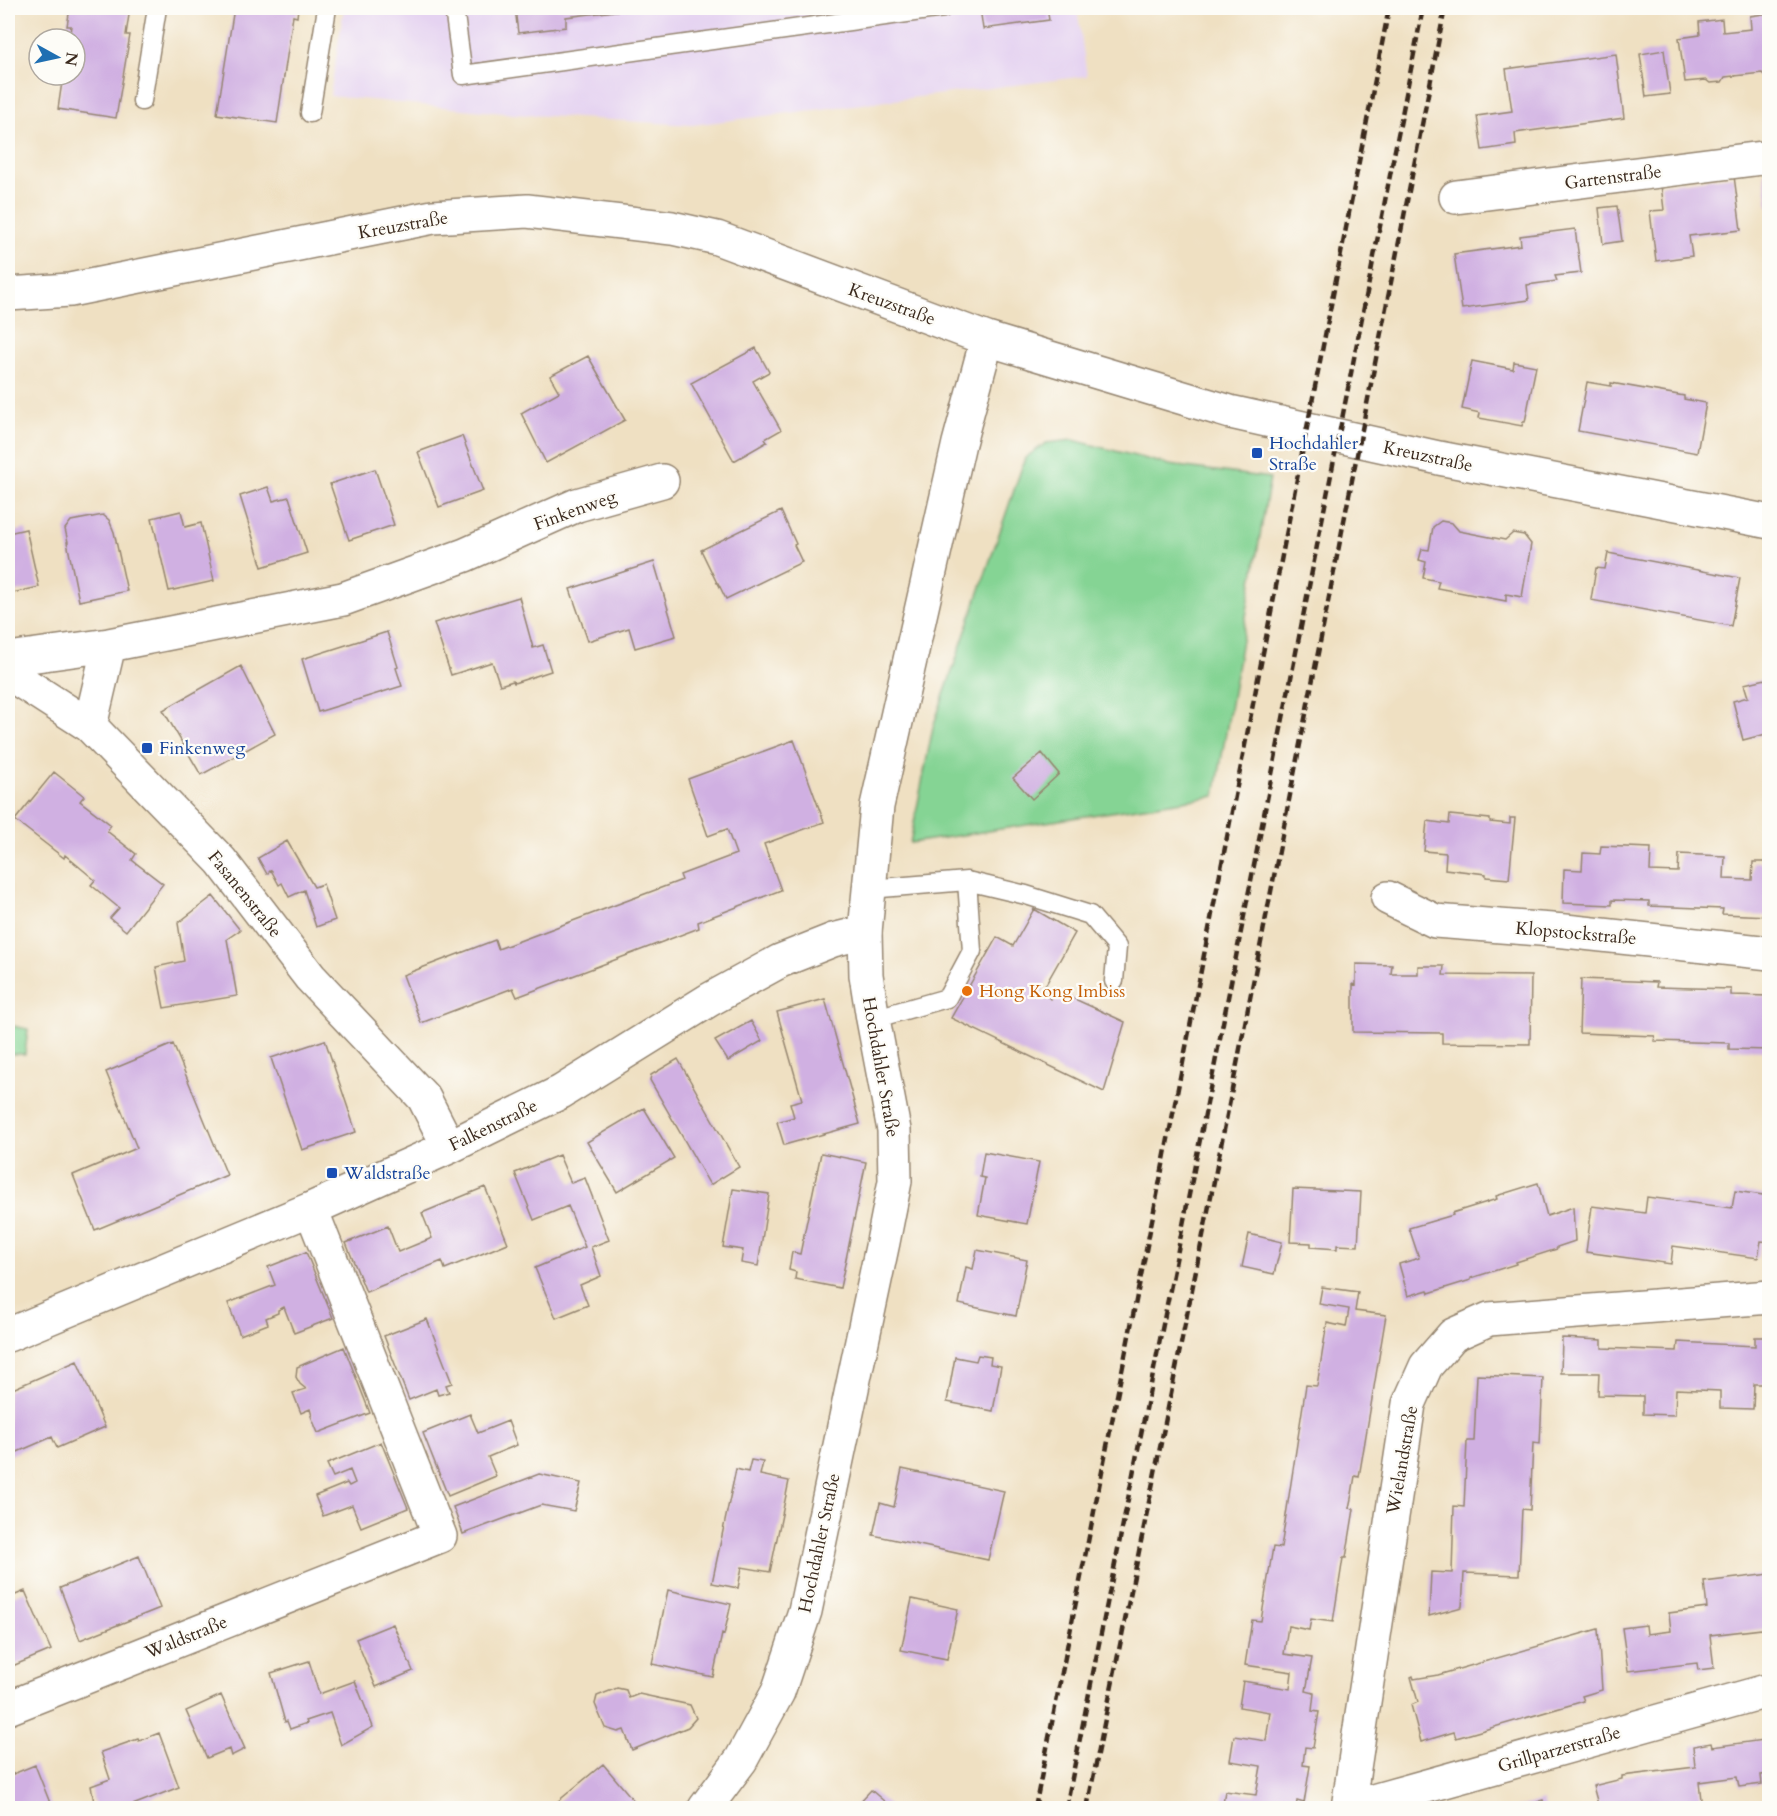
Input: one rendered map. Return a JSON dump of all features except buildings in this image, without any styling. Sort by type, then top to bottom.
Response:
[{"type":"street","name":"Gartenstraße","points":[[1456,197],[1770,157]]},
{"type":"street","name":"Kreuzstraße","points":[[8,294],[70,290],[433,218],[527,211],[672,228],[717,238],[987,339],[1230,412],[1439,458],[1770,522]]},
{"type":"street","name":"Hochdahler Straße","points":[[705,1809],[741,1760],[778,1692],[805,1611],[895,1181],[894,1130],[866,975],[865,932],[877,806],[959,444],[987,339]]},
{"type":"street","name":"Finkenweg","points":[[8,659],[109,645],[342,599],[465,555],[577,505],[662,481]]},
{"type":"street","points":[[90,726],[109,645]]},
{"type":"street","name":"Fasanenstraße","points":[[8,673],[90,726],[221,861],[310,977],[424,1098],[449,1147]]},
{"type":"street","name":"Klopstockstraße","points":[[1388,898],[1435,921],[1565,931],[1770,953]]},
{"type":"street","name":"Falkenstraße","points":[[8,1335],[311,1209],[449,1147],[561,1092],[709,1000],[780,961],[833,940],[865,932]]},
{"type":"street","name":"Waldstraße","points":[[8,1708],[440,1536],[311,1209]]},
{"type":"street","name":"Wielandstraße","points":[[1348,1808],[1409,1404],[1426,1366],[1453,1335],[1489,1319],[1770,1297]]},
{"type":"street","name":"Grillparzerstraße","points":[[1348,1808],[1770,1690]]},
{"type":"lane","points":[[142,101],[157,8]]},
{"type":"lane","points":[[310,113],[327,8]]},
{"type":"lane","points":[[454,8],[463,75],[943,8]]},
{"type":"lane","points":[[873,1019],[947,998],[972,951],[967,881]]},
{"type":"lane","points":[[869,889],[967,881],[1090,915],[1117,947],[1114,981]]},
{"type":"shaded area","points":[[344,8],[1077,8],[1087,76],[692,125],[514,114],[330,96]]},
{"type":"green space","points":[[1073,440],[1170,465],[1270,478],[1215,796],[910,843],[933,727],[1025,458],[1046,443]]},
{"type":"green space","points":[[8,1025],[28,1029],[25,1054],[8,1054]]},
{"type":"railway","points":[[1035,1808],[1389,8]]},
{"type":"railway","points":[[1066,1808],[1423,8]]},
{"type":"railway","points":[[1087,1808],[1213,1186],[1445,8]]},
{"type":"place","name":"Hochdahler Straße","points":[[1257,453]]},
{"type":"place","name":"Finkenweg","points":[[147,748]]},
{"type":"place","name":"Hong Kong Imbiss","points":[[967,991]]},
{"type":"place","name":"Waldstraße","points":[[332,1173]]}]
